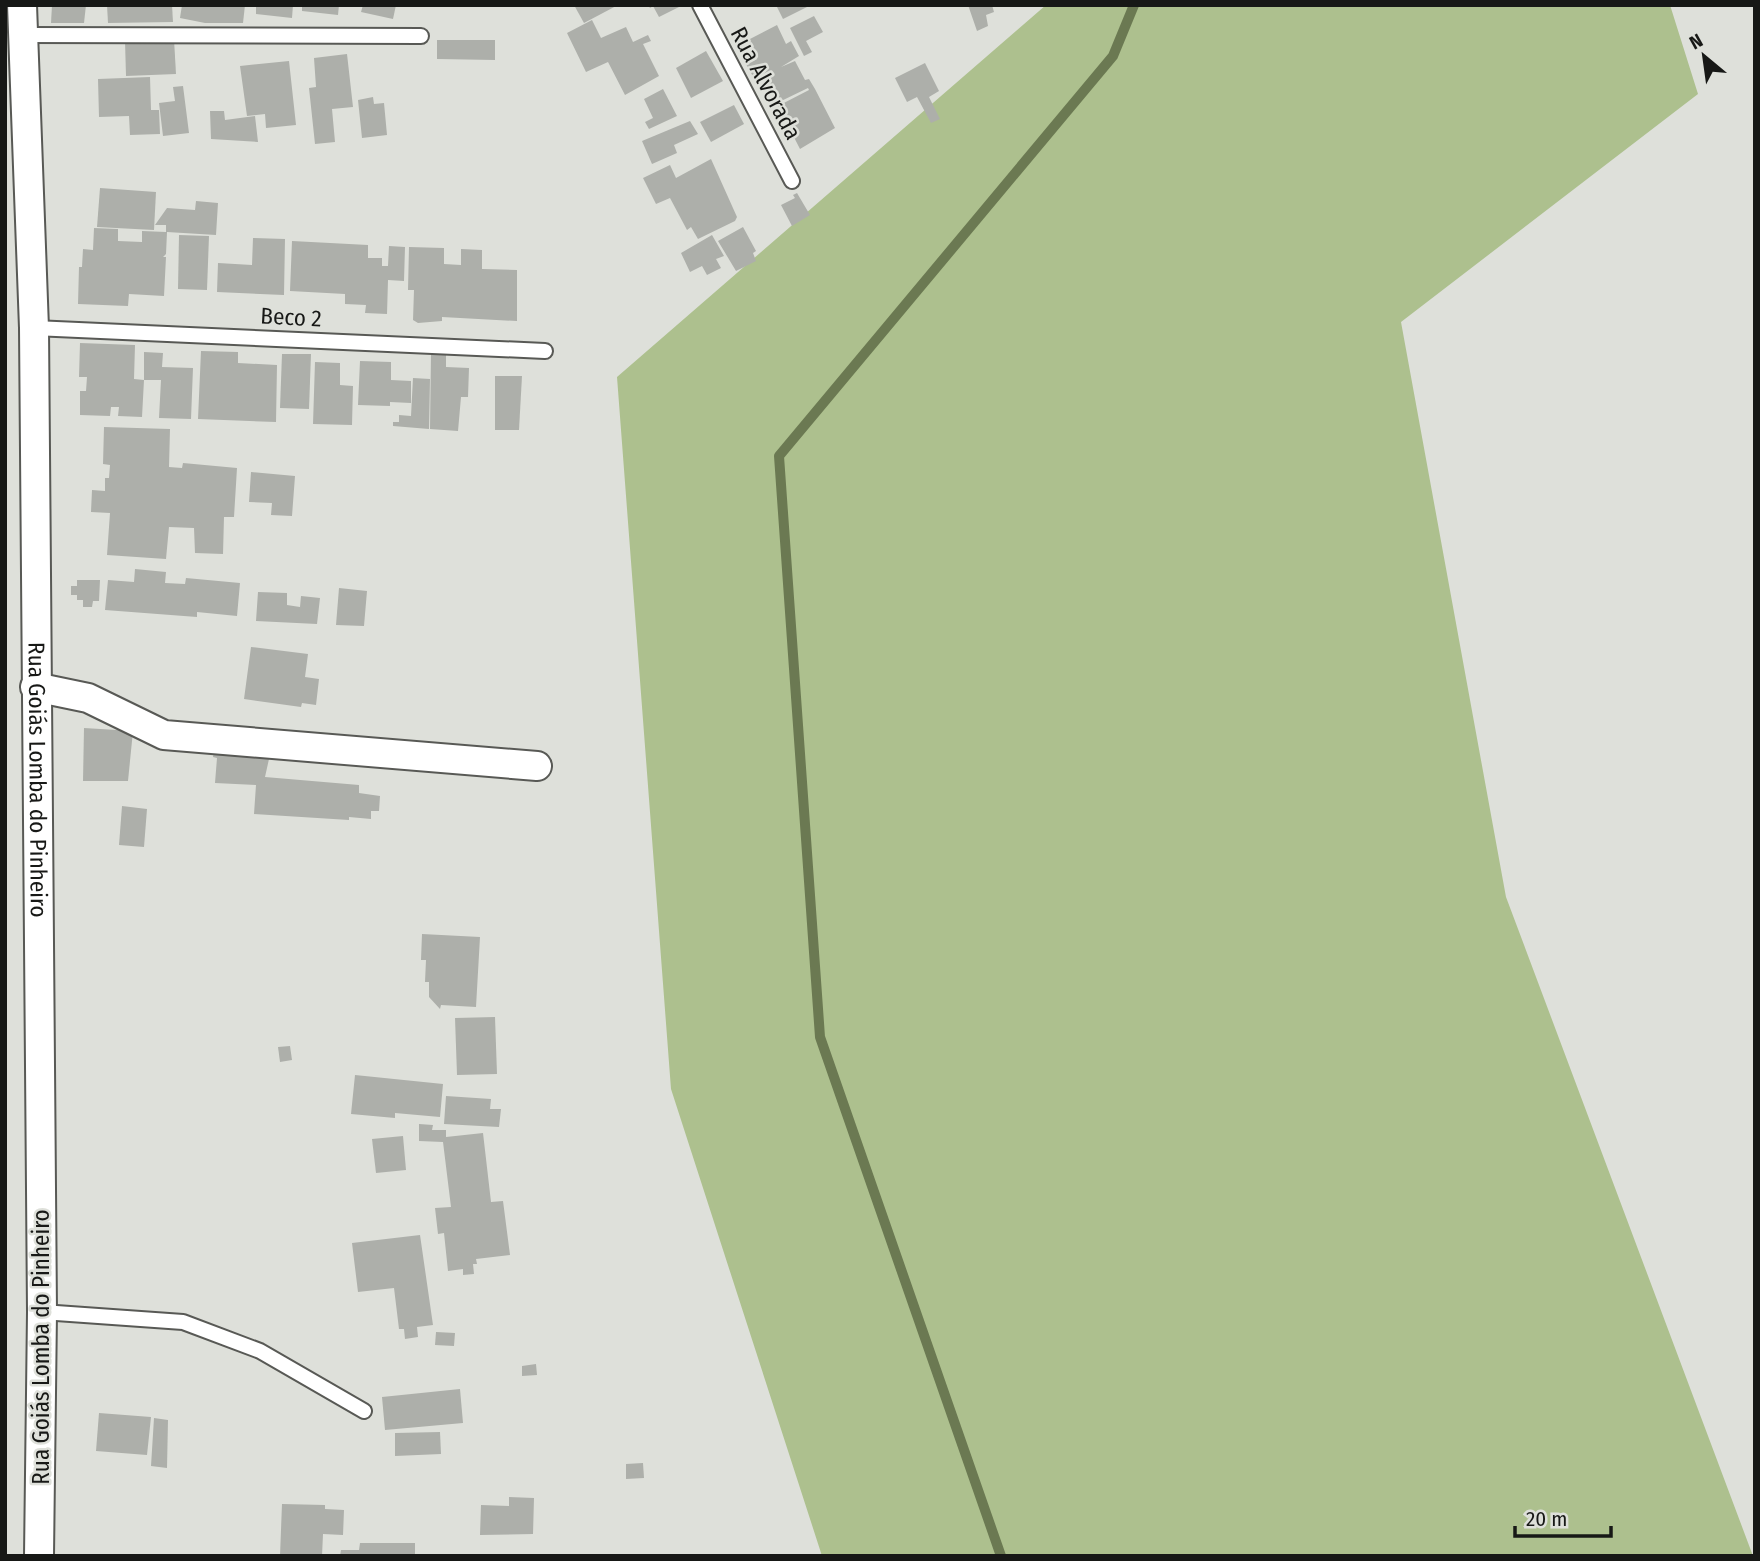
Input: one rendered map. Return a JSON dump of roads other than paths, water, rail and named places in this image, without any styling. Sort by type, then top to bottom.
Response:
[{"type":"street","name":"Rua Goiás Lomba do Pinheiro","points":[[22,5],[34,328],[42,1312],[39,1556]]},
{"type":"street","points":[[35,687],[88,698],[164,735],[537,766]]},
{"type":"lane","name":"Rua Alvorada","points":[[700,5],[792,181]]},
{"type":"lane","points":[[23,34],[421,36]]},
{"type":"lane","name":"Beco 2","points":[[34,328],[545,351]]},
{"type":"lane","points":[[42,1312],[183,1322],[260,1351],[364,1411]]},
{"type":"waterway","points":[[1001,1556],[820,1037],[779,456],[1113,56],[1134,5]]}]
